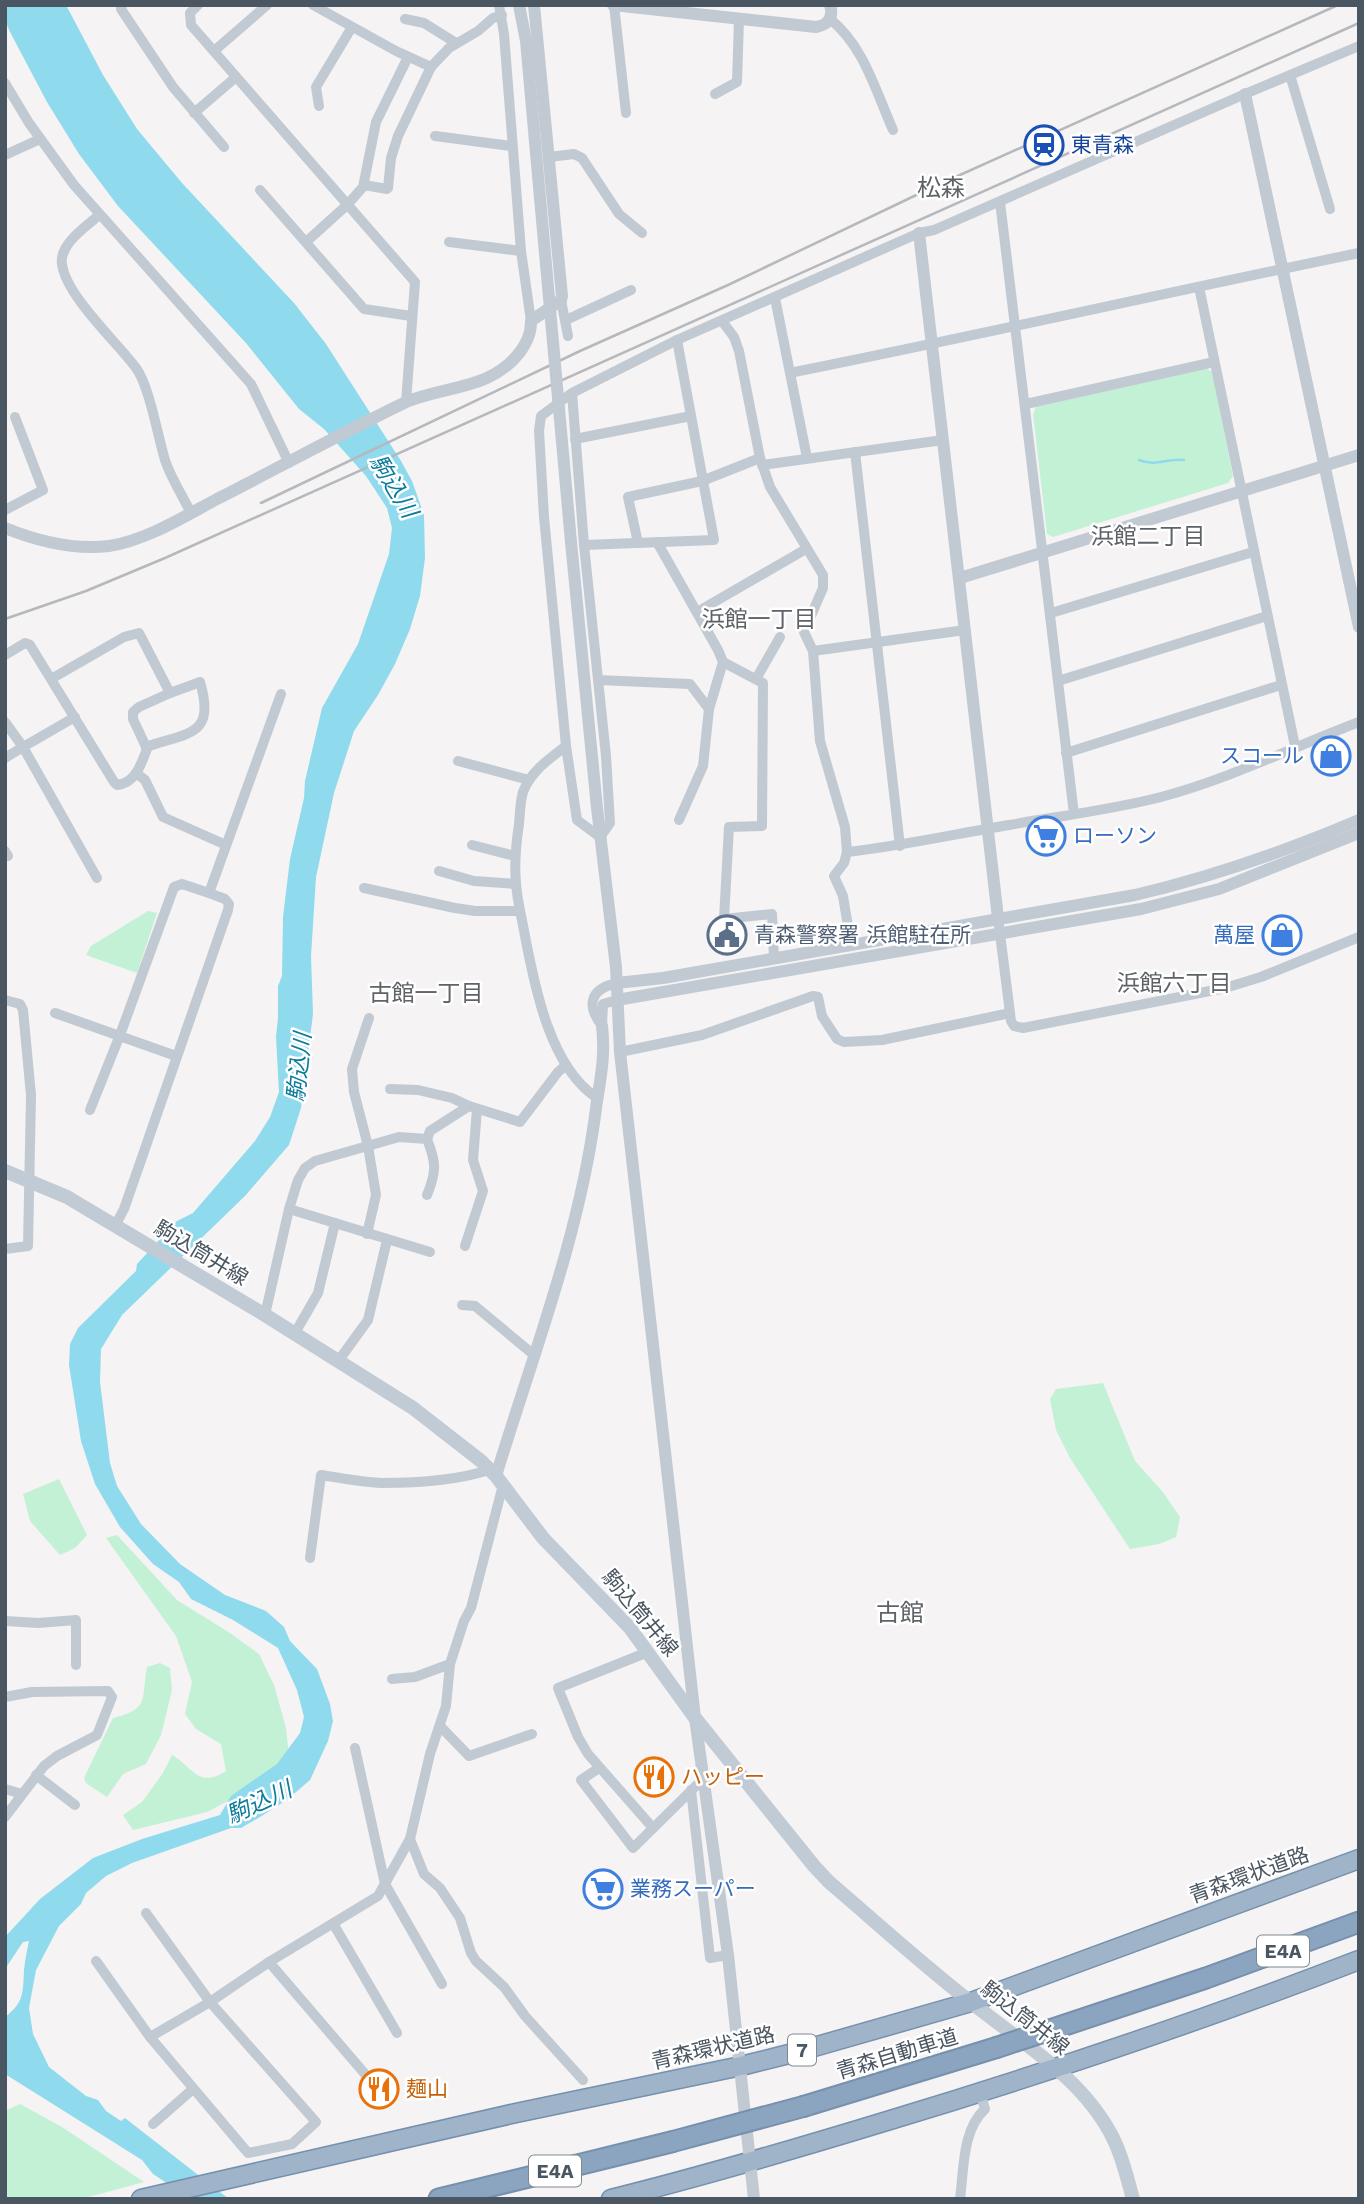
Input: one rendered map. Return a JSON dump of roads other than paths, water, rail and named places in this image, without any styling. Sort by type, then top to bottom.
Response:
[{"type":"highway","name":"青森環状道路","points":[[141,2199],[516,2113],[741,2066],[971,2003],[1359,1859]]},
{"type":"highway","name":"青森自動車道","points":[[439,2199],[805,2106],[1053,2029],[1359,1923]]},
{"type":"highway","points":[[611,2199],[750,2163],[980,2093],[1256,1999],[1359,1960]]},
{"type":"main road","name":"駒込筒井線","points":[[5,1171],[67,1197],[339,1360],[432,1421],[496,1477],[543,1538],[606,1601],[648,1652],[695,1718],[829,1882],[971,2003],[1074,2084],[1107,2127],[1121,2157],[1133,2199]]},
{"type":"street","points":[[122,5],[121,9],[156,64],[224,148]]},
{"type":"street","points":[[198,5],[190,13],[190,23],[415,282],[406,402]]},
{"type":"street","points":[[214,51],[267,5]]},
{"type":"street","points":[[313,5],[431,67]]},
{"type":"street","points":[[519,5],[526,41],[541,209],[578,544],[600,837],[617,983],[620,1052],[695,1718],[728,1955],[754,2199]]},
{"type":"street","points":[[534,5],[561,300],[568,336]]},
{"type":"street","points":[[626,113],[614,5],[810,27],[820,26],[830,19],[830,5]]},
{"type":"street","points":[[364,185],[388,188],[391,158],[431,67],[449,48],[478,31],[500,10]]},
{"type":"street","points":[[5,528],[57,543],[99,547],[130,540],[191,513],[406,402],[433,392],[484,380],[499,372],[514,358],[530,334],[531,321],[521,251],[500,10]]},
{"type":"street","points":[[405,19],[424,23],[456,43]]},
{"type":"street","points":[[715,94],[737,82],[738,19]]},
{"type":"street","points":[[830,19],[854,43],[893,130]]},
{"type":"street","points":[[320,106],[316,87],[352,27]]},
{"type":"street","points":[[600,837],[577,820],[566,746],[544,517],[539,431],[541,416],[572,393],[677,340],[919,233],[934,230],[1000,202],[1359,46]]},
{"type":"street","points":[[306,242],[347,205],[364,185],[376,122],[408,57]]},
{"type":"street","points":[[1290,75],[1330,209]]},
{"type":"street","points":[[194,113],[236,77]]},
{"type":"street","points":[[5,83],[40,139],[74,185],[251,384],[289,463]]},
{"type":"street","points":[[1245,94],[1359,627]]},
{"type":"street","points":[[435,135],[511,146]]},
{"type":"street","points":[[5,155],[40,139]]},
{"type":"street","points":[[548,157],[574,155],[582,158],[619,214],[642,233]]},
{"type":"street","points":[[260,190],[364,309],[411,316]]},
{"type":"street","points":[[1000,202],[1074,814]]},
{"type":"street","points":[[99,215],[67,247],[62,258],[63,270],[88,310],[140,374],[166,463],[191,513]]},
{"type":"street","points":[[919,233],[998,918],[1014,1026],[1023,1028],[1225,988],[1261,977],[1359,937]]},
{"type":"street","points":[[449,242],[521,251]]},
{"type":"street","points":[[790,373],[1359,253]]},
{"type":"street","points":[[1199,288],[1296,746]]},
{"type":"street","points":[[566,320],[631,290]]},
{"type":"street","points":[[775,298],[807,458]]},
{"type":"street","points":[[531,321],[561,300]]},
{"type":"street","points":[[722,321],[734,337],[739,351],[761,461],[770,487],[823,575],[823,588],[804,632],[813,651],[820,741],[845,827],[847,852],[844,863],[834,876],[843,897],[851,945]]},
{"type":"street","points":[[578,544],[714,540],[677,340]]},
{"type":"street","points":[[1026,404],[1214,362]]},
{"type":"street","points":[[572,393],[578,544],[606,756],[610,823],[600,837]]},
{"type":"street","points":[[575,439],[691,416]]},
{"type":"street","points":[[5,510],[43,490],[15,417]]},
{"type":"street","points":[[638,543],[628,497],[702,481],[761,461],[855,453],[943,440]]},
{"type":"street","points":[[855,453],[900,846]]},
{"type":"street","points":[[960,578],[1359,455]]},
{"type":"street","points":[[657,542],[723,662],[763,683],[762,826],[729,827],[724,919],[772,914],[774,958]]},
{"type":"street","points":[[697,612],[806,549]]},
{"type":"street","points":[[1051,613],[1254,552]]},
{"type":"street","points":[[1058,681],[1267,616]]},
{"type":"street","points":[[813,651],[965,629]]},
{"type":"street","points":[[51,678],[124,637],[139,633],[170,693]]},
{"type":"street","points":[[756,679],[780,637]]},
{"type":"street","points":[[5,654],[25,643],[30,645],[117,785],[130,781],[146,747],[133,719],[133,712],[170,693],[200,682],[206,707],[205,718],[197,729],[146,747]]},
{"type":"street","points":[[679,820],[703,766],[709,709],[723,662]]},
{"type":"street","points":[[598,680],[690,684],[709,709]]},
{"type":"street","points":[[1066,753],[1282,685]]},
{"type":"street","points":[[209,893],[281,694]]},
{"type":"street","points":[[5,758],[75,717]]},
{"type":"street","points":[[5,722],[23,747],[97,877]]},
{"type":"street","points":[[847,852],[900,846],[988,828],[1117,807],[1213,781],[1359,722]]},
{"type":"street","points":[[566,746],[529,779],[522,796],[515,856],[516,884],[541,1005],[566,1065],[587,1091],[597,1098]]},
{"type":"street","points":[[458,761],[529,779]]},
{"type":"street","points":[[136,773],[145,780],[163,817],[226,845]]},
{"type":"street","points":[[602,1026],[594,1014],[593,999],[603,987],[617,983],[663,978],[1135,895],[1261,859],[1359,820]]},
{"type":"street","points":[[150,2037],[378,1896],[410,1839],[429,1754],[446,1706],[450,1664],[471,1608],[496,1477],[563,1268],[580,1199],[605,1050],[603,1004],[1141,909],[1219,889],[1359,833]]},
{"type":"street","points":[[472,845],[515,856]]},
{"type":"street","points":[[439,871],[474,881],[516,884]]},
{"type":"street","points":[[90,1110],[174,887],[182,884],[225,899],[229,904],[228,910],[124,1209],[115,1226]]},
{"type":"street","points":[[364,888],[475,911],[520,911]]},
{"type":"street","points":[[620,1052],[702,1035],[813,996],[818,997],[821,1016],[837,1039],[844,1042],[882,1040],[1010,1013]]},
{"type":"street","points":[[5,999],[20,1004],[25,1018],[31,1095],[28,1246],[5,1249]]},
{"type":"street","points":[[55,1013],[177,1056]]},
{"type":"street","points":[[367,1234],[376,1195],[368,1146],[354,1092],[352,1069],[369,1017]]},
{"type":"street","points":[[390,1089],[418,1090],[452,1098],[520,1122],[566,1065]]},
{"type":"street","points":[[427,1195],[435,1177],[435,1163],[427,1139],[430,1131],[473,1107]]},
{"type":"street","points":[[465,1246],[482,1191],[473,1160],[473,1107]]},
{"type":"street","points":[[265,1315],[289,1209],[298,1180],[305,1168],[315,1161],[399,1138],[427,1139]]},
{"type":"street","points":[[289,1209],[430,1252]]},
{"type":"street","points":[[295,1334],[318,1293],[335,1223]]},
{"type":"street","points":[[339,1360],[368,1320],[387,1240]]},
{"type":"street","points":[[461,1305],[475,1306],[534,1355]]},
{"type":"street","points":[[310,1558],[321,1475],[379,1483],[479,1473],[496,1477]]},
{"type":"street","points":[[5,1620],[38,1623],[76,1620],[76,1665]]},
{"type":"street","points":[[648,1652],[558,1688],[578,1737],[599,1769],[653,1828]]},
{"type":"street","points":[[392,1679],[415,1677],[450,1664]]},
{"type":"street","points":[[5,1698],[32,1692],[108,1691],[112,1697],[97,1735],[57,1756],[36,1775],[5,1817]]},
{"type":"street","points":[[440,1726],[469,1756],[532,1734]]},
{"type":"street","points":[[355,1748],[385,1884],[442,1984]]},
{"type":"street","points":[[599,1769],[581,1780],[633,1848],[703,1779]]},
{"type":"street","points":[[36,1775],[75,1805]]},
{"type":"street","points":[[5,1789],[22,1794]]},
{"type":"street","points":[[691,1790],[710,1958],[728,1955]]},
{"type":"street","points":[[410,1839],[424,1874],[440,1888],[460,1918],[476,1961],[504,1987],[525,2016],[583,2080]]},
{"type":"street","points":[[699,1861],[714,1860]]},
{"type":"street","points":[[96,1961],[150,2037],[248,2153],[292,2144],[316,2122],[210,2002],[146,1913]]},
{"type":"street","points":[[334,1924],[397,2033]]},
{"type":"street","points":[[269,1962],[372,2081]]},
{"type":"street","points":[[153,2123],[193,2089]]},
{"type":"street","points":[[960,2199],[968,2138],[976,2117],[985,2109],[980,2093]]},
{"type":"water","name":"駒込川","points":[[5,5],[66,5],[103,75],[137,129],[182,183],[294,303],[326,344],[401,461],[412,481],[424,515],[425,558],[420,596],[395,664],[354,731],[334,793],[316,877],[311,956],[313,1014],[301,1108],[289,1145],[245,1196],[122,1315],[101,1349],[100,1382],[110,1463],[117,1486],[141,1524],[180,1564],[225,1595],[266,1611],[284,1627],[290,1641],[317,1669],[330,1704],[333,1721],[328,1741],[310,1780],[288,1799],[241,1828],[231,1828],[132,1863],[106,1876],[86,1893],[81,1904],[59,1926],[36,1970],[29,2008],[33,2034],[49,2067],[86,2096],[98,2100],[106,2111],[121,2121],[125,2118],[229,2199],[191,2199],[153,2174],[142,2160],[5,2074],[5,2017],[16,2007],[21,1996],[29,1941],[23,1942],[5,1969],[5,1937],[40,1899],[93,1858],[142,1839],[220,1815],[231,1796],[277,1764],[300,1733],[304,1717],[297,1690],[278,1648],[233,1620],[191,1599],[179,1582],[153,1564],[120,1527],[95,1484],[81,1441],[69,1365],[70,1344],[78,1328],[136,1271],[137,1264],[177,1221],[193,1213],[255,1141],[270,1117],[279,1092],[276,1037],[278,986],[282,976],[283,917],[290,859],[304,798],[305,781],[322,708],[358,644],[389,554],[392,528],[387,508],[366,476],[324,429],[299,409],[246,343],[118,206],[79,154],[47,102],[10,32],[5,20]]},
{"type":"waterway","points":[[1139,460],[1151,463],[1184,460]]},
{"type":"railway","points":[[261,503],[931,188],[1338,5]]},
{"type":"railway","points":[[5,619],[86,591],[165,558],[1359,23]]},
{"type":"place","name":"東青森","points":[[1044,145]]},
{"type":"place","name":"スコール","points":[[1331,756]]},
{"type":"place","name":"ローソン","points":[[1046,836]]},
{"type":"place","name":"青森警察署 浜館駐在所","points":[[727,935]]},
{"type":"place","name":"萬屋","points":[[1282,935]]},
{"type":"place","name":"ハッピー","points":[[654,1777]]},
{"type":"place","name":"業務スーパー","points":[[603,1889]]},
{"type":"place","name":"麺山","points":[[379,2089]]},
{"type":"district","name":"松森","points":[[941,188]]},
{"type":"district","name":"浜館二丁目","points":[[1148,536]]},
{"type":"district","name":"浜館一丁目","points":[[759,619]]},
{"type":"district","name":"浜館六丁目","points":[[1174,983]]},
{"type":"district","name":"古館一丁目","points":[[426,993]]},
{"type":"district","name":"古館","points":[[900,1613]]}]
